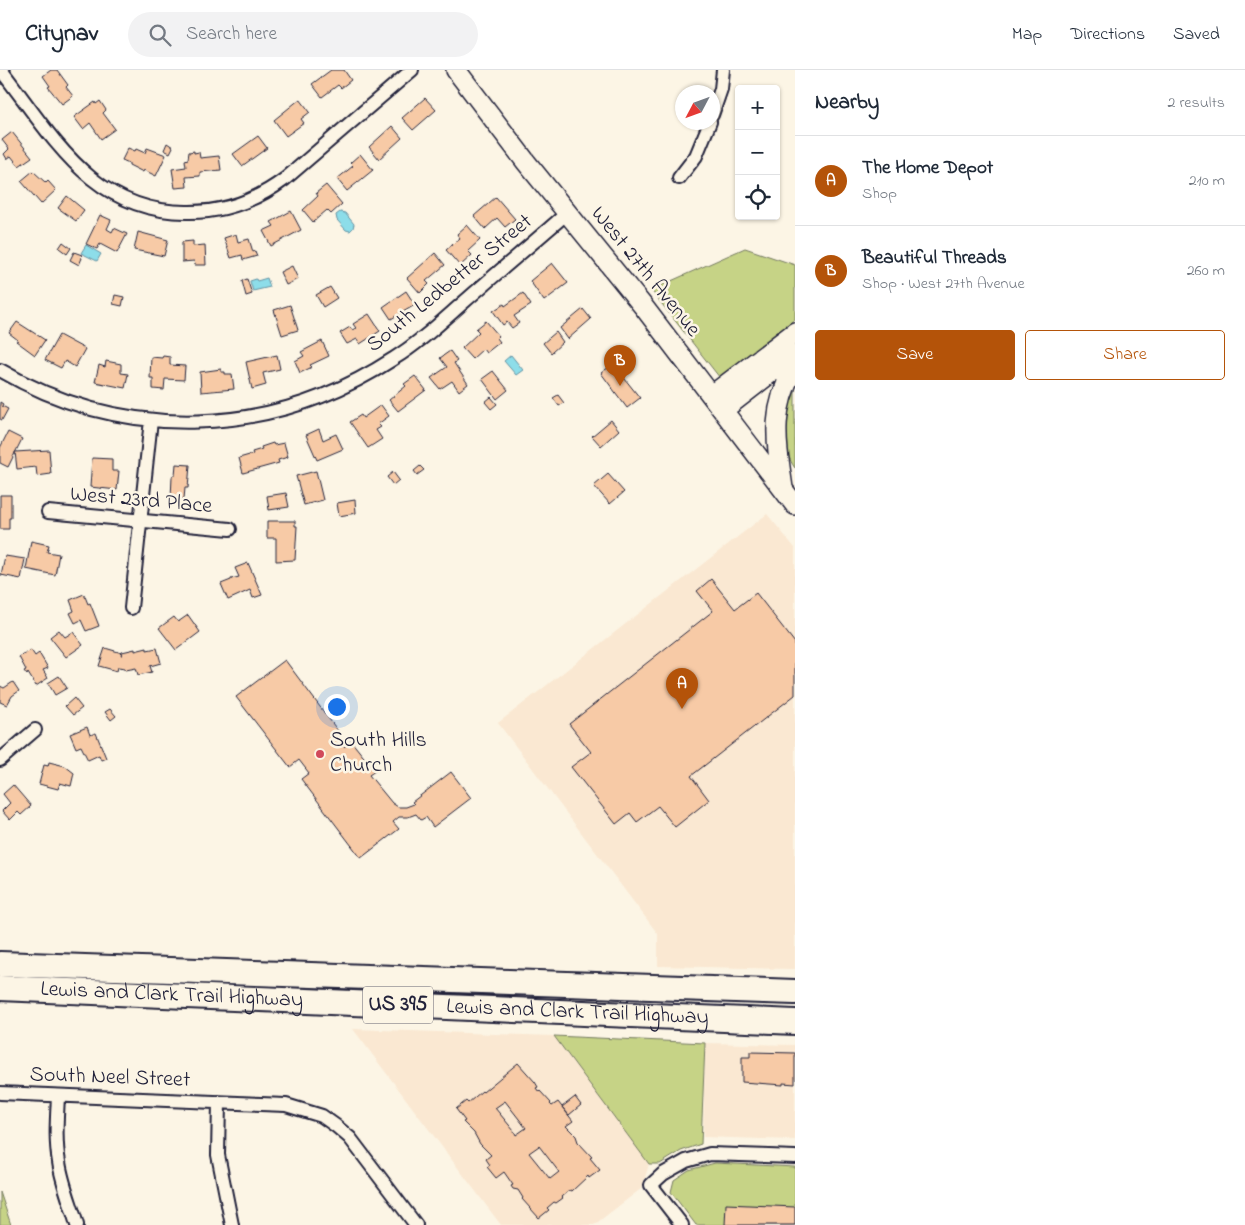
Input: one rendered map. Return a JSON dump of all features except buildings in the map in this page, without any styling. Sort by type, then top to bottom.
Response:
[{"type":"highway","name":"Lewis and Clark Trail Highway","points":[[0,964],[795,992]]},
{"type":"highway","name":"Lewis and Clark Trail Highway","points":[[0,988],[795,1022]]},
{"type":"main road","name":"West 27th Avenue","points":[[456,70],[567,213],[643,306],[795,505]]},
{"type":"main road","points":[[717,402],[795,332]]},
{"type":"main road","points":[[717,402],[795,354]]},
{"type":"main road","points":[[783,489],[776,434],[778,412],[783,388],[795,366]]},
{"type":"street","points":[[1,70],[65,152],[86,175],[110,193],[126,201],[157,210],[198,212],[211,211],[239,204],[262,195],[285,179],[412,70]]},
{"type":"street","points":[[720,92],[723,70]]},
{"type":"street","points":[[679,178],[696,156],[707,130]]},
{"type":"street","name":"South Ledbetter Street","points":[[0,370],[38,391],[74,404],[103,412],[151,420],[191,422],[243,418],[285,409],[344,387],[375,371],[415,344],[567,213]]},
{"type":"street","points":[[131,608],[151,420]]},
{"type":"street","name":"West 23rd Place","points":[[48,512],[230,529]]},
{"type":"street","points":[[0,760],[34,730]]},
{"type":"street","name":"South Neel Street","points":[[0,1094],[286,1105],[322,1116],[350,1138],[413,1224]]},
{"type":"street","points":[[58,1096],[58,1160],[77,1225]]},
{"type":"street","points":[[219,1102],[218,1155],[232,1225]]},
{"type":"street","points":[[682,1225],[651,1185],[663,1174],[686,1160],[710,1154],[795,1157]]},
{"type":"shaded area","points":[[767,514],[795,548],[795,969],[658,966],[658,934],[498,723]]},
{"type":"shaded area","points":[[353,1029],[554,1036],[649,1164],[642,1188],[594,1225],[501,1225]]},
{"type":"shaded area","points":[[705,1043],[795,1045],[795,1140],[703,1137]]},
{"type":"green space","points":[[745,248],[795,265],[795,319],[720,378],[651,290]]},
{"type":"green space","points":[[795,386],[795,468],[788,454],[784,428],[785,412],[789,397]]},
{"type":"green space","points":[[554,1036],[705,1043],[701,1144],[681,1151],[660,1164],[649,1164]]},
{"type":"green space","points":[[715,1163],[795,1167],[795,1225],[696,1225],[671,1192],[674,1180],[689,1170]]},
{"type":"green space","points":[[0,1192],[11,1225],[0,1225]]},
{"type":"water","points":[[340,212],[345,213],[354,224],[350,231],[346,230],[337,220],[336,215]]},
{"type":"water","points":[[86,245],[101,254],[97,261],[81,253]]},
{"type":"water","points":[[267,278],[270,287],[253,291],[250,281]]},
{"type":"water","points":[[511,355],[523,370],[516,375],[504,361]]},
{"type":"place","name":"Beautiful Threads","points":[[620,386]]},
{"type":"place","name":"The Home Depot","points":[[682,709]]},
{"type":"place","name":"South Hills Church","points":[[320,754]]}]
